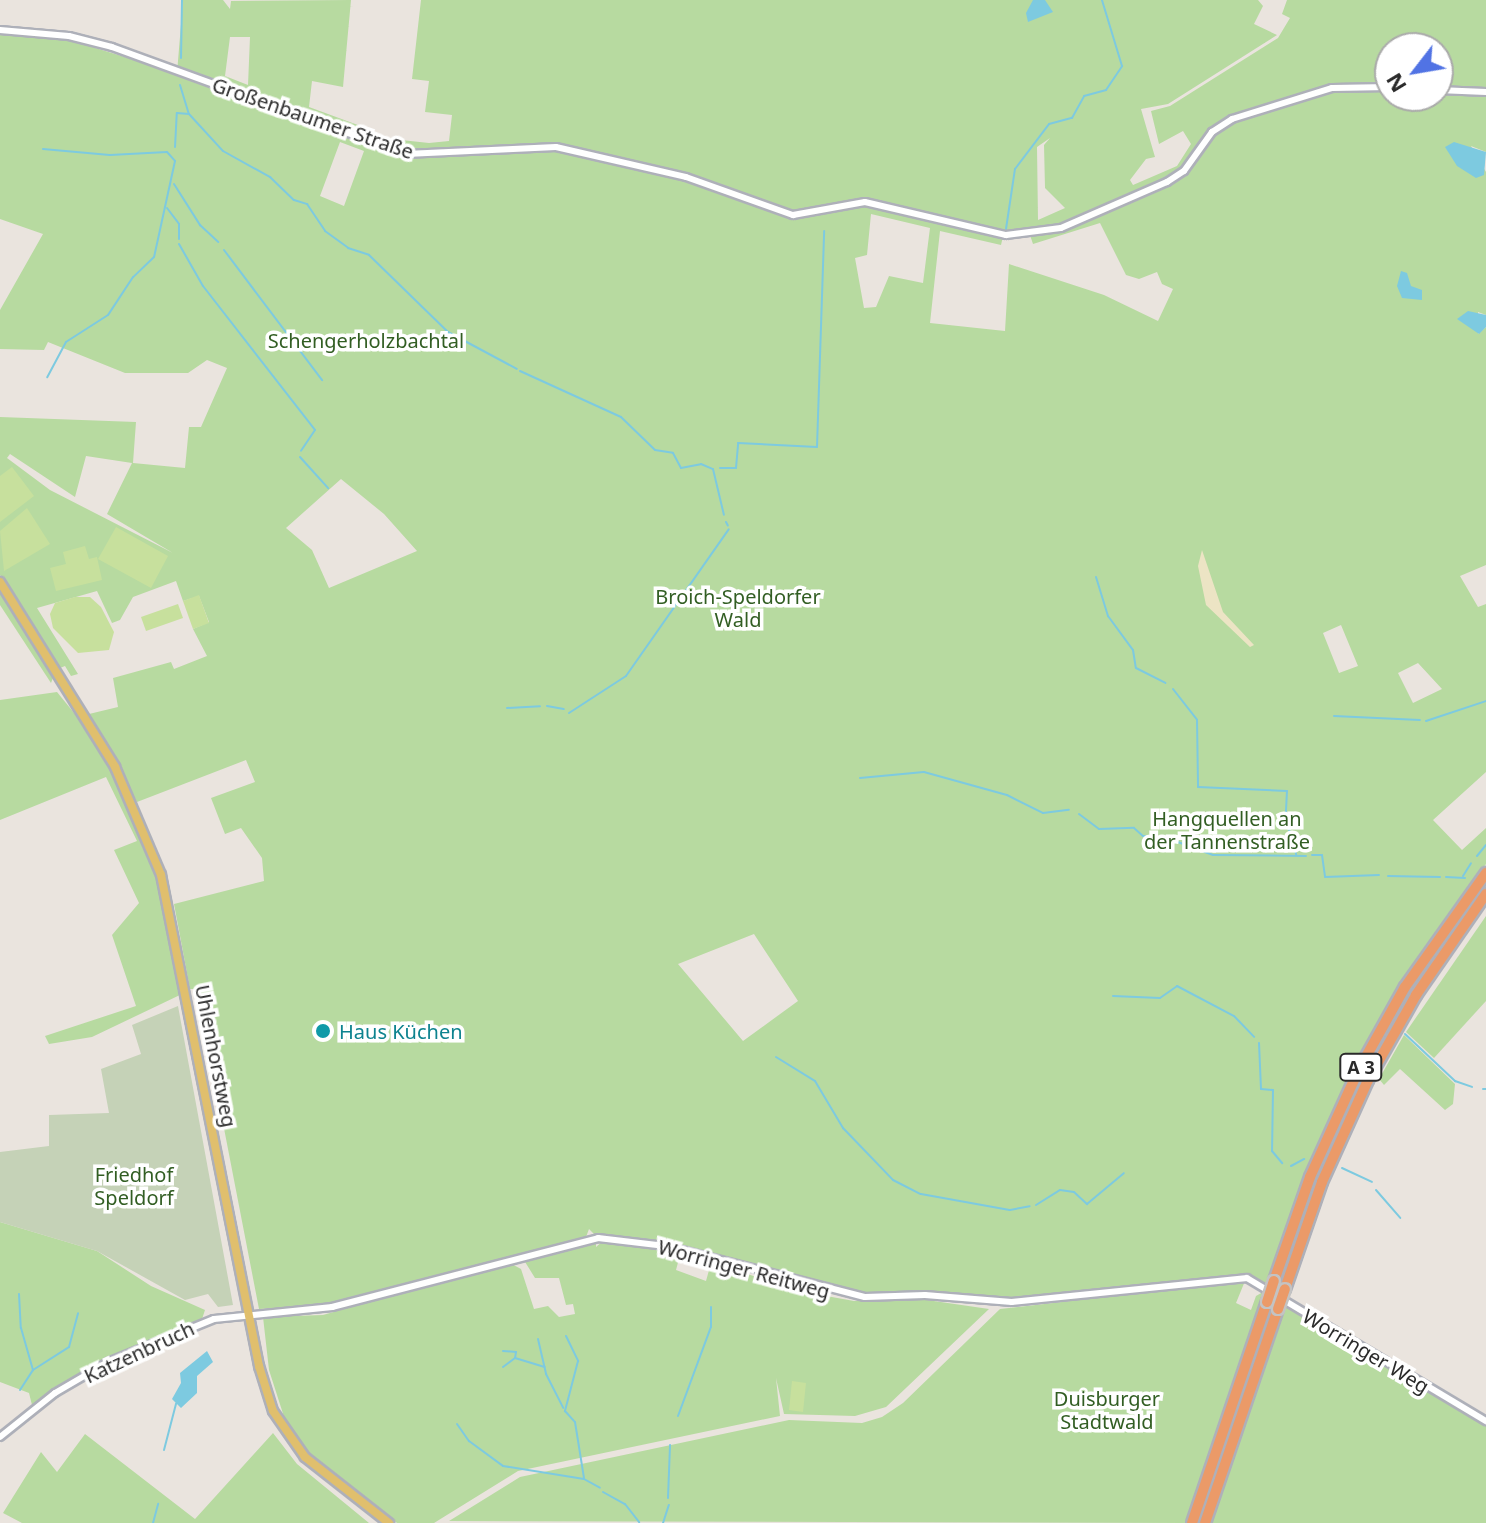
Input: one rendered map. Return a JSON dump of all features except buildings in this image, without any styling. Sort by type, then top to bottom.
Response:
[{"type":"highway","name":"A 3","points":[[1192,1523],[1310,1177],[1358,1071],[1405,987],[1486,873]]},
{"type":"highway","name":"A 3","points":[[1205,1523],[1322,1182],[1368,1080],[1416,995],[1486,894]]},
{"type":"main road","name":"Uhlenhorstweg","points":[[0,582],[115,767],[157,864],[188,995],[264,1386],[286,1435],[305,1457],[389,1523]]},
{"type":"street","name":"Großenbaumer Straße","points":[[0,30],[69,36],[112,47],[406,154],[556,147],[686,177],[793,215],[865,202],[1006,235],[1061,228],[1167,182],[1184,171],[1212,132],[1232,119],[1332,88],[1374,87]]},
{"type":"street","points":[[1454,91],[1486,92]]},
{"type":"street","name":"Worringer Reitweg","points":[[248,1313],[332,1307],[598,1238],[666,1246],[865,1297],[925,1295],[1012,1302],[1247,1278]]},
{"type":"street","name":"Worringer Weg","points":[[1247,1278],[1486,1421]]},
{"type":"street","name":"Katzenbruch","points":[[0,1437],[55,1393],[108,1362],[205,1322],[248,1313]]},
{"type":"green space","name":"Broich-Speldorfer Wald","points":[[183,0],[223,0],[230,9],[231,1],[351,0],[343,87],[312,81],[309,107],[366,128],[364,136],[429,143],[449,141],[452,115],[425,112],[429,81],[412,79],[421,0],[1258,0],[1263,6],[1254,24],[1277,35],[1168,104],[1141,109],[1155,157],[1146,159],[1130,180],[1133,185],[1177,166],[1191,144],[1183,131],[1159,144],[1151,111],[1170,106],[1278,38],[1290,18],[1282,14],[1287,0],[1486,0],[1486,152],[1471,146],[1486,172],[1486,315],[1478,312],[1478,334],[1486,327],[1486,565],[1460,576],[1478,607],[1486,604],[1486,772],[1433,820],[1462,850],[1486,828],[1486,864],[1403,984],[1354,1069],[1307,1175],[1266,1285],[1246,1274],[1024,1298],[924,1292],[867,1295],[664,1243],[596,1236],[589,1229],[586,1237],[327,1305],[259,1309],[197,989],[190,989],[174,904],[264,881],[262,858],[241,828],[225,834],[211,798],[255,782],[246,760],[137,802],[89,714],[118,707],[113,678],[171,662],[174,669],[207,656],[193,629],[209,622],[199,596],[183,601],[176,581],[133,597],[120,620],[112,623],[97,591],[37,608],[78,674],[71,676],[65,666],[60,668],[0,575],[0,417],[136,422],[133,463],[185,468],[189,427],[201,427],[227,368],[207,360],[188,373],[125,373],[48,342],[44,350],[0,349],[0,310],[43,234],[0,219],[0,34],[66,39],[177,73]],"holes":[[[230,37],[250,37],[248,85],[225,76]],[[1050,138],[1044,145],[1045,188],[1065,208],[1038,220],[1037,147]],[[340,142],[364,151],[344,206],[320,196]],[[871,214],[930,228],[923,283],[889,276],[876,307],[864,308],[855,258],[867,255]],[[1100,223],[1126,275],[1139,279],[1157,272],[1162,284],[1173,289],[1158,321],[1104,295],[1009,264],[1005,331],[930,323],[940,231],[1001,245],[1004,232],[1029,232],[1033,244]],[[10,454],[75,497],[86,456],[132,463],[107,514],[173,553],[50,490],[7,458]],[[341,479],[384,514],[417,551],[329,588],[312,550],[286,528]],[[1341,625],[1358,666],[1339,673],[1323,633]],[[1418,663],[1442,689],[1413,703],[1398,673]],[[754,934],[798,1001],[743,1041],[678,964]]]},
{"type":"green space","points":[[12,467],[34,496],[0,522],[0,476]]},
{"type":"green space","points":[[27,508],[50,544],[4,571],[0,531]]},
{"type":"green space","points":[[116,527],[168,556],[151,588],[98,559]]},
{"type":"green space","points":[[85,546],[89,559],[97,557],[102,580],[56,591],[50,568],[66,564],[63,552]]},
{"type":"green space","points":[[0,587],[54,675],[51,683],[0,605]]},
{"type":"green space","points":[[199,595],[209,623],[193,629],[183,601]]},
{"type":"green space","points":[[75,597],[90,597],[101,607],[114,632],[109,650],[78,653],[53,628],[50,614],[55,603]]},
{"type":"green space","points":[[178,604],[183,618],[146,631],[141,617]]},
{"type":"green space","points":[[57,692],[92,735],[122,788],[167,908],[182,994],[92,1037],[49,1044],[45,1036],[136,1006],[112,935],[139,903],[114,850],[137,841],[106,777],[0,820],[0,700]]},
{"type":"green space","points":[[1486,916],[1486,1001],[1434,1058],[1406,1032]]},
{"type":"green space","name":"Friedhof Speldorf","points":[[178,1006],[233,1305],[218,1307],[208,1294],[185,1300],[97,1251],[0,1222],[0,1152],[49,1146],[49,1115],[109,1113],[101,1069],[141,1054],[132,1025]]},
{"type":"green space","points":[[1404,1035],[1455,1084],[1453,1104],[1445,1110],[1400,1069],[1384,1085],[1379,1079]]},
{"type":"green space","points":[[0,1222],[97,1251],[151,1286],[205,1310],[202,1319],[108,1357],[32,1405],[29,1393],[0,1382]]},
{"type":"green space","points":[[596,1241],[596,1247],[603,1241],[670,1251],[716,1263],[721,1272],[726,1271],[722,1265],[793,1290],[854,1301],[920,1299],[989,1309],[886,1407],[855,1416],[784,1414],[776,1378],[780,1416],[518,1471],[434,1523],[397,1523],[307,1451],[286,1423],[269,1370],[263,1317],[323,1315],[508,1262],[521,1269],[534,1309],[548,1306],[559,1317],[575,1314],[573,1304],[566,1305],[559,1278],[535,1278],[522,1257]],"holes":[[[680,1255],[711,1263],[706,1281],[676,1270]]]},
{"type":"green space","name":"Duisburger Stadtwald","points":[[1245,1281],[1236,1303],[1251,1310],[1256,1296],[1263,1292],[1187,1523],[449,1521],[520,1477],[789,1420],[862,1423],[882,1417],[903,1403],[1000,1309]]},
{"type":"green space","points":[[1286,1307],[1486,1425],[1486,1523],[1212,1523]]},
{"type":"green space","points":[[792,1381],[806,1383],[803,1412],[789,1410]]},
{"type":"green space","points":[[273,1433],[297,1464],[369,1523],[22,1523],[3,1513],[41,1452],[57,1472],[85,1434],[195,1519]]},
{"type":"sand","points":[[1202,550],[1223,612],[1254,645],[1250,647],[1206,605],[1198,566]]},
{"type":"water","points":[[1033,0],[1045,0],[1053,12],[1028,22],[1026,13]]},
{"type":"water","points":[[1454,142],[1486,152],[1484,175],[1476,178],[1457,166],[1445,147]]},
{"type":"water","points":[[1401,271],[1407,273],[1411,286],[1422,290],[1422,300],[1402,298],[1397,286]]},
{"type":"water","points":[[1468,311],[1486,315],[1486,327],[1479,334],[1457,319]]},
{"type":"water","points":[[207,1351],[213,1362],[197,1376],[197,1393],[181,1408],[172,1399],[181,1383],[180,1373]]},
{"type":"waterway","points":[[181,58],[182,0]]},
{"type":"waterway","points":[[1006,229],[1015,169],[1049,124],[1072,118],[1084,96],[1106,90],[1122,66],[1102,0]]},
{"type":"waterway","points":[[180,85],[189,114],[223,151],[270,177],[294,200],[307,204],[325,231],[348,248],[369,255],[448,332],[517,369]]},
{"type":"waterway","points":[[175,147],[177,113],[189,114]]},
{"type":"waterway","points":[[43,149],[110,155],[167,152],[175,161],[154,257],[133,277],[108,315],[66,342],[47,377]]},
{"type":"waterway","points":[[174,184],[200,225],[218,242]]},
{"type":"waterway","points":[[167,208],[179,224],[179,239]]},
{"type":"waterway","points":[[720,468],[736,468],[738,443],[817,447],[824,231]]},
{"type":"waterway","points":[[179,244],[203,286],[315,430],[301,451]]},
{"type":"waterway","points":[[224,250],[322,380]]},
{"type":"waterway","points":[[520,371],[621,417],[655,450],[673,453],[681,468],[701,464],[713,469],[724,515]]},
{"type":"waterway","points":[[300,457],[328,488]]},
{"type":"waterway","points":[[726,522],[728,526]]},
{"type":"waterway","points":[[569,713],[626,676],[729,529]]},
{"type":"waterway","points":[[1096,577],[1108,616],[1133,650],[1136,668],[1165,683]]},
{"type":"waterway","points":[[1173,689],[1197,720],[1198,787],[1287,791],[1286,812]]},
{"type":"waterway","points":[[1426,721],[1486,701]]},
{"type":"waterway","points":[[507,708],[540,706]]},
{"type":"waterway","points":[[547,706],[564,709]]},
{"type":"waterway","points":[[1334,716],[1420,720]]},
{"type":"waterway","points":[[860,778],[924,772],[1007,795],[1043,813],[1069,810]]},
{"type":"waterway","points":[[1079,814],[1099,829],[1134,828],[1143,836],[1167,838],[1213,855],[1306,856]]},
{"type":"waterway","points":[[1286,819],[1296,855]]},
{"type":"waterway","points":[[1477,856],[1486,845]]},
{"type":"waterway","points":[[1312,855],[1322,855],[1325,877],[1379,875]]},
{"type":"waterway","points":[[1463,876],[1471,863]]},
{"type":"waterway","points":[[1388,876],[1440,877]]},
{"type":"waterway","points":[[1446,877],[1465,878]]},
{"type":"waterway","points":[[1113,996],[1160,998],[1177,986],[1234,1016],[1254,1037]]},
{"type":"waterway","points":[[1405,1034],[1455,1081],[1472,1087]]},
{"type":"waterway","points":[[1259,1043],[1261,1089],[1273,1090],[1272,1151],[1282,1163]]},
{"type":"waterway","points":[[776,1057],[815,1081],[843,1128],[893,1180],[921,1194],[1010,1210],[1030,1206]]},
{"type":"waterway","points":[[1291,1166],[1304,1159]]},
{"type":"waterway","points":[[1342,1168],[1372,1182]]},
{"type":"waterway","points":[[1036,1205],[1060,1190],[1074,1192],[1087,1204],[1124,1173]]},
{"type":"waterway","points":[[1376,1190],[1400,1218]]},
{"type":"waterway","points":[[19,1294],[21,1328],[33,1370]]},
{"type":"waterway","points":[[678,1416],[711,1327],[711,1307]]},
{"type":"waterway","points":[[20,1390],[33,1370],[69,1347],[78,1313]]},
{"type":"waterway","points":[[566,1336],[578,1361],[565,1411],[575,1422],[584,1478]]},
{"type":"waterway","points":[[538,1339],[546,1374],[563,1408]]},
{"type":"waterway","points":[[503,1351],[516,1352],[515,1358]]},
{"type":"waterway","points":[[503,1367],[515,1358],[545,1367]]},
{"type":"waterway","points":[[164,1450],[176,1404]]},
{"type":"waterway","points":[[457,1424],[469,1441],[503,1466],[584,1479],[600,1488]]},
{"type":"waterway","points":[[668,1498],[670,1445]]},
{"type":"waterway","points":[[603,1492],[625,1504],[639,1522]]},
{"type":"waterway","points":[[153,1523],[158,1504]]},
{"type":"waterway","points":[[663,1523],[669,1505]]},
{"type":"place","name":"Haus Küchen","points":[[323,1031]]},
{"type":"park label","name":"Schengerholzbachtal","points":[[366,340]]},
{"type":"park label","name":"Hangquellen an der Tannenstraße","points":[[1227,830]]}]
